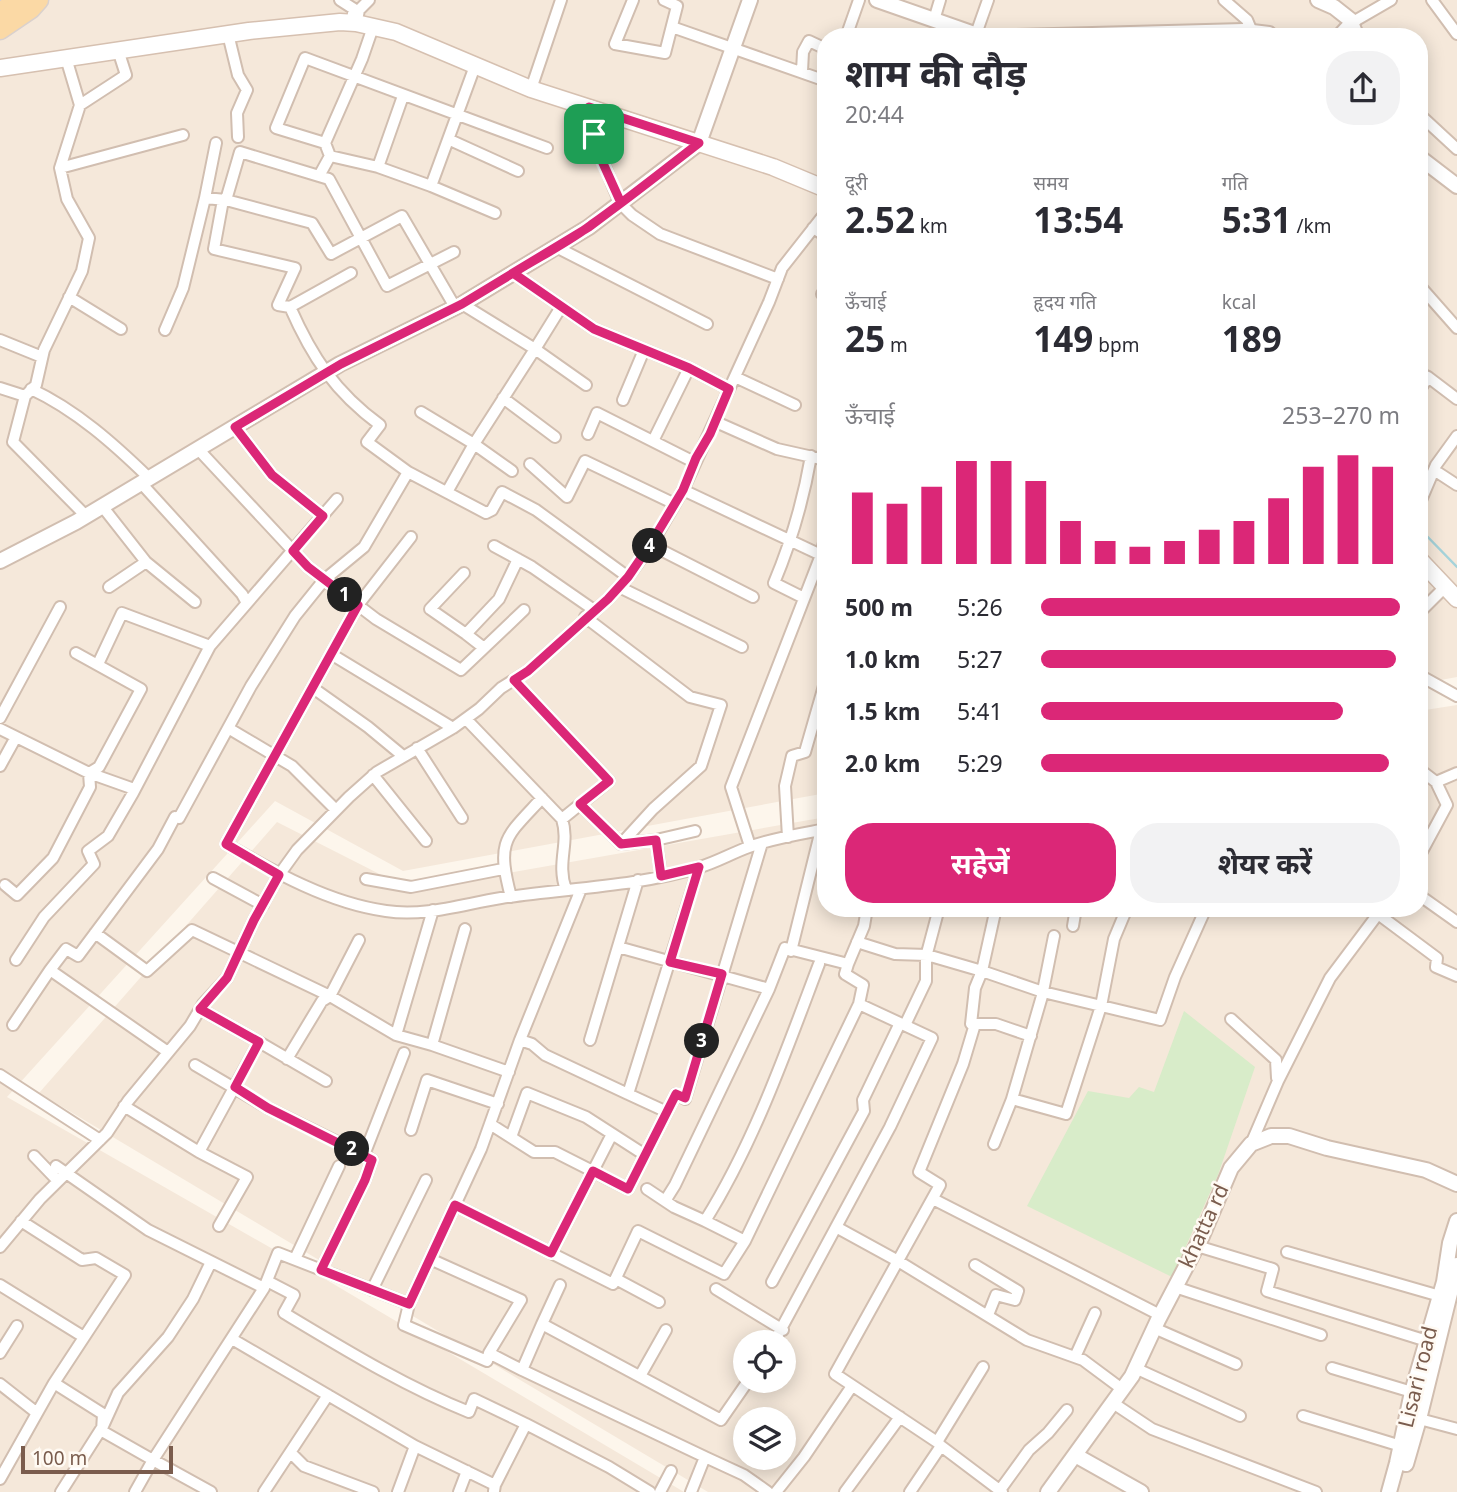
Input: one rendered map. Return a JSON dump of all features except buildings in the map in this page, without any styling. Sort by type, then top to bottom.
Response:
[{"type":"main road","points":[[0,12],[18,0]]},
{"type":"main road","points":[[0,30],[31,9],[39,0]]},
{"type":"main road","points":[[0,68],[229,34],[340,22],[354,23],[396,32],[531,89],[773,167],[817,185]]},
{"type":"main road","points":[[1428,569],[1457,599]]},
{"type":"street","points":[[340,0],[354,9],[354,23]]},
{"type":"street","points":[[354,23],[359,10],[369,0]]},
{"type":"street","points":[[531,89],[561,0]]},
{"type":"street","points":[[633,0],[615,44],[665,53],[677,6],[664,0]]},
{"type":"street","points":[[0,561],[86,516],[325,373],[458,306],[589,227],[699,143],[750,0]]},
{"type":"street","points":[[849,28],[859,0]]},
{"type":"street","points":[[877,0],[956,28]]},
{"type":"street","points":[[934,20],[940,0]]},
{"type":"street","points":[[981,28],[988,0]]},
{"type":"street","points":[[1224,0],[1247,20],[1250,28]]},
{"type":"street","points":[[1318,0],[1334,7],[1353,22],[1355,28]]},
{"type":"street","points":[[1347,28],[1391,0]]},
{"type":"street","points":[[1432,0],[1457,34]]},
{"type":"street","points":[[319,176],[330,156],[325,143],[373,27]]},
{"type":"street","points":[[672,27],[817,77]]},
{"type":"street","points":[[229,34],[238,75],[247,90],[237,113],[238,137]]},
{"type":"street","points":[[802,71],[803,52],[809,41],[817,44]]},
{"type":"street","points":[[80,106],[126,75],[118,50]]},
{"type":"street","points":[[12,442],[28,393],[36,385],[42,358],[82,271],[89,237],[66,199],[60,168],[80,106],[65,58]]},
{"type":"street","points":[[325,143],[276,128],[305,58],[547,148]]},
{"type":"street","points":[[431,186],[475,66]]},
{"type":"street","points":[[378,167],[403,96]]},
{"type":"street","points":[[589,107],[597,150],[621,203],[632,215],[660,234],[778,279]]},
{"type":"street","points":[[1428,122],[1457,149]]},
{"type":"street","points":[[60,168],[183,135]]},
{"type":"street","points":[[450,140],[518,171]]},
{"type":"street","points":[[165,330],[183,288],[216,143]]},
{"type":"street","points":[[351,273],[290,307],[278,305],[295,268],[214,249],[240,152],[329,179],[387,286],[454,252]]},
{"type":"street","points":[[330,156],[378,167],[431,186],[495,214]]},
{"type":"street","points":[[1428,167],[1457,186]]},
{"type":"street","points":[[205,198],[225,200],[312,223],[331,254],[402,216],[458,306],[536,349],[586,385]]},
{"type":"street","points":[[0,1247],[21,1221],[107,1133],[124,1106],[227,978],[262,905],[297,850],[373,775],[453,728],[501,688],[528,671],[628,577],[683,490],[694,462],[716,422],[782,268],[817,223]]},
{"type":"street","points":[[813,228],[817,230]]},
{"type":"street","points":[[556,247],[707,324]]},
{"type":"street","points":[[513,273],[594,329],[689,368],[729,389]]},
{"type":"street","points":[[1428,294],[1457,324]]},
{"type":"street","points":[[69,297],[121,330]]},
{"type":"street","points":[[290,307],[303,336],[325,373],[380,425],[367,442],[408,472],[486,513],[492,510],[502,492],[536,510],[628,577]]},
{"type":"street","points":[[447,492],[474,444],[561,307]]},
{"type":"street","points":[[0,340],[42,358]]},
{"type":"street","points":[[623,400],[644,350]]},
{"type":"street","points":[[653,441],[689,368]]},
{"type":"street","points":[[734,377],[794,405]]},
{"type":"street","points":[[1428,379],[1457,400]]},
{"type":"street","points":[[0,388],[56,400],[111,442],[247,603]]},
{"type":"street","points":[[503,398],[555,437]]},
{"type":"street","points":[[421,412],[512,471]]},
{"type":"street","points":[[588,434],[597,412],[694,462]]},
{"type":"street","points":[[716,422],[777,449],[817,458]]},
{"type":"street","points":[[235,427],[272,475],[323,516]]},
{"type":"street","points":[[1428,484],[1434,470],[1457,436]]},
{"type":"street","points":[[0,437],[12,442],[86,516]]},
{"type":"street","points":[[198,449],[308,567],[376,620],[461,670],[524,610]]},
{"type":"street","points":[[804,598],[774,583],[792,541],[811,456]]},
{"type":"street","points":[[530,464],[567,497],[585,461],[675,504]]},
{"type":"street","points":[[1434,470],[1457,485]]},
{"type":"street","points":[[12,1025],[66,948],[78,956],[158,849],[175,817],[179,818],[251,686],[295,616],[324,580],[364,547],[408,472]]},
{"type":"street","points":[[683,490],[817,553]]},
{"type":"street","points":[[16,960],[44,917],[94,864],[88,851],[108,836],[210,646],[337,499]]},
{"type":"street","points":[[102,506],[146,562],[195,602]]},
{"type":"street","points":[[411,537],[358,605],[226,844],[279,875],[362,906],[410,914],[661,876],[699,867],[756,845],[817,831]]},
{"type":"street","points":[[650,545],[753,597]]},
{"type":"street","points":[[494,546],[518,559],[590,614],[690,697],[721,705],[702,766],[653,809],[621,844]]},
{"type":"street","points":[[466,634],[499,599],[518,559]]},
{"type":"street","points":[[109,587],[146,562]]},
{"type":"street","points":[[490,1124],[534,1152],[555,1152],[628,1189],[676,1094],[685,1098],[722,974],[756,845],[731,787],[817,565]]},
{"type":"street","points":[[464,573],[429,609],[484,648]]},
{"type":"street","points":[[620,587],[742,647]]},
{"type":"street","points":[[1428,603],[1445,587]]},
{"type":"street","points":[[0,718],[60,607]]},
{"type":"street","points":[[98,664],[122,613],[210,646]]},
{"type":"street","points":[[76,653],[141,689],[99,767],[89,773]]},
{"type":"street","points":[[331,654],[453,728]]},
{"type":"street","points":[[1428,679],[1457,696]]},
{"type":"street","points":[[514,680],[609,781],[562,818]]},
{"type":"street","points":[[313,688],[403,756]]},
{"type":"street","points":[[788,837],[785,786],[792,756],[805,752],[817,710]]},
{"type":"street","points":[[466,719],[562,818],[566,830],[561,875],[565,890]]},
{"type":"street","points":[[228,728],[292,766],[336,810]]},
{"type":"street","points":[[0,729],[89,773],[134,789]]},
{"type":"street","points":[[0,766],[16,737]]},
{"type":"street","points":[[417,748],[462,818]]},
{"type":"street","points":[[2,886],[17,895],[53,858],[90,787],[89,773]]},
{"type":"street","points":[[1436,782],[1457,773]]},
{"type":"street","points":[[373,775],[426,841]]},
{"type":"street","points":[[1428,776],[1436,782],[1447,805],[1428,840]]},
{"type":"street","points":[[511,897],[503,869],[506,838],[542,798]]},
{"type":"street","points":[[580,804],[621,844]]},
{"type":"street","points":[[621,844],[656,840],[695,831]]},
{"type":"street","points":[[656,840],[661,876]]},
{"type":"street","points":[[790,951],[817,854]]},
{"type":"street","points":[[628,1094],[699,867]]},
{"type":"street","points":[[366,879],[411,887],[503,869]]},
{"type":"street","points":[[213,878],[262,905]]},
{"type":"street","points":[[590,1040],[638,880]]},
{"type":"street","points":[[430,1259],[521,1300],[489,1353],[487,1361],[404,1325],[409,1304],[490,1124],[520,1040],[581,889]]},
{"type":"street","points":[[1428,901],[1457,922]]},
{"type":"street","points":[[396,1035],[433,910]]},
{"type":"street","points":[[455,1205],[613,1284],[638,1231],[724,1274],[745,1241],[859,1004],[863,985],[845,974],[864,917]]},
{"type":"street","points":[[772,1282],[864,1111],[863,1100],[926,981],[927,955],[937,917]]},
{"type":"street","points":[[994,917],[982,971],[975,988],[971,1024],[996,1024],[1031,1036]]},
{"type":"street","points":[[1073,926],[1074,917]]},
{"type":"street","points":[[1012,1099],[1066,1114],[1101,1006],[1114,939],[1123,917]]},
{"type":"street","points":[[857,942],[895,954],[927,955],[1043,992],[1160,1020],[1175,977],[1202,917]]},
{"type":"street","points":[[1251,1144],[1278,1081],[1330,978],[1376,917]]},
{"type":"street","points":[[1387,917],[1437,958],[1436,967],[1457,976]]},
{"type":"street","points":[[432,1045],[465,929]]},
{"type":"street","points":[[94,933],[147,971],[192,930],[330,996],[396,1035],[509,1072]]},
{"type":"street","points":[[994,1144],[1012,1099],[1031,1036],[1054,936]]},
{"type":"street","points":[[288,1059],[322,1001],[330,996],[359,940]]},
{"type":"street","points":[[618,947],[769,989]]},
{"type":"street","points":[[665,1201],[769,989],[785,948],[848,964]]},
{"type":"street","points":[[705,1221],[729,1182],[766,1100],[819,964]]},
{"type":"street","points":[[50,970],[168,1052]]},
{"type":"street","points":[[716,1289],[783,1330],[890,1127],[932,1038],[859,1004]]},
{"type":"street","points":[[200,1009],[326,1081]]},
{"type":"street","points":[[1231,1019],[1276,1060],[1278,1081]]},
{"type":"street","points":[[975,1024],[963,1064],[919,1172],[940,1185],[835,1374],[939,1444],[1001,1491],[1029,1450],[1067,1410]]},
{"type":"street","points":[[520,1040],[532,1044],[545,1055],[667,1112]]},
{"type":"street","points":[[199,1152],[259,1042]]},
{"type":"street","points":[[364,1156],[404,1053]]},
{"type":"street","points":[[195,1065],[268,1108],[372,1160],[321,1270]]},
{"type":"street","points":[[0,1075],[100,1140]]},
{"type":"street","points":[[411,1130],[426,1080],[498,1104]]},
{"type":"street","points":[[511,1137],[527,1093],[586,1117],[645,1155]]},
{"type":"street","points":[[124,1106],[199,1152],[247,1177],[219,1226]]},
{"type":"street","points":[[551,1253],[612,1134]]},
{"type":"street","points":[[1251,1144],[1270,1136],[1289,1136],[1327,1148],[1426,1170],[1457,1184]]},
{"type":"street","name":"khatta rd","points":[[1048,1492],[1135,1368],[1197,1246],[1231,1168],[1251,1144]]},
{"type":"street","points":[[34,1156],[62,1178],[148,1230],[211,1262],[294,1295],[284,1313],[364,1360],[438,1400],[469,1412],[474,1399],[609,1467],[650,1492]]},
{"type":"street","points":[[56,1166],[62,1178]]},
{"type":"street","points":[[295,1259],[339,1166]]},
{"type":"street","points":[[372,1290],[426,1180]]},
{"type":"street","points":[[647,1189],[665,1201],[745,1241]]},
{"type":"street","points":[[933,1199],[1236,1364]]},
{"type":"street","points":[[0,1479],[54,1383],[125,1275],[96,1258],[82,1260],[21,1221]]},
{"type":"street","name":"Lisari road","points":[[1389,1492],[1401,1446],[1413,1417],[1412,1392],[1454,1244],[1457,1221]]},
{"type":"street","points":[[836,1227],[898,1261],[1027,1340],[1083,1360],[1122,1389]]},
{"type":"street","points":[[1197,1246],[1273,1269],[1267,1291],[1427,1341]]},
{"type":"street","points":[[1286,1252],[1440,1296]]},
{"type":"street","points":[[135,1492],[266,1285],[278,1253],[409,1304]]},
{"type":"street","points":[[61,1492],[103,1426],[118,1393],[168,1337],[187,1309],[211,1262]]},
{"type":"street","points":[[975,1265],[1018,1291],[1015,1300],[996,1295],[988,1315]]},
{"type":"street","name":"Lisari road","points":[[1397,1492],[1413,1417],[1457,1265]]},
{"type":"street","points":[[616,1279],[659,1302]]},
{"type":"street","points":[[0,1285],[79,1334]]},
{"type":"street","points":[[522,1370],[561,1286]]},
{"type":"street","points":[[1175,1287],[1321,1335]]},
{"type":"street","points":[[1074,1357],[1095,1313]]},
{"type":"street","points":[[542,1324],[721,1420],[740,1393]]},
{"type":"street","points":[[0,1353],[17,1326]]},
{"type":"street","points":[[640,1376],[666,1331]]},
{"type":"street","points":[[232,1339],[415,1446],[467,1471],[494,1489],[526,1424]]},
{"type":"street","points":[[489,1353],[744,1475],[768,1492]]},
{"type":"street","points":[[910,1492],[983,1367]]},
{"type":"street","points":[[1135,1368],[1240,1416]]},
{"type":"street","points":[[1332,1368],[1412,1392]]},
{"type":"street","points":[[54,1383],[103,1414],[102,1431],[197,1488],[211,1492]]},
{"type":"street","points":[[0,1384],[37,1413]]},
{"type":"street","points":[[776,1492],[804,1458],[852,1386]]},
{"type":"street","points":[[264,1492],[328,1395]]},
{"type":"street","points":[[1113,1403],[1152,1429],[1316,1492]]},
{"type":"street","points":[[1303,1416],[1401,1446]]},
{"type":"street","points":[[845,1492],[900,1417]]},
{"type":"street","points":[[1413,1417],[1457,1429]]},
{"type":"street","points":[[398,1492],[415,1446]]},
{"type":"street","points":[[291,1453],[304,1466],[373,1492]]},
{"type":"street","points":[[1075,1455],[1141,1492]]},
{"type":"street","points":[[691,1492],[705,1457]]},
{"type":"street","points":[[459,1492],[467,1471]]},
{"type":"street","points":[[660,1492],[671,1471]]},
{"type":"shaded area","points":[[0,0],[1457,0],[1457,677],[1428,682],[1428,28],[817,28],[817,795],[403,871],[275,801],[7,1097],[320,1276],[684,1492],[0,1492]]},
{"type":"shaded area","points":[[1457,705],[1457,1492],[708,1492],[39,1093],[277,822],[411,890],[817,819],[817,917],[1428,917],[1428,710]]},
{"type":"green space","points":[[1184,1011],[1255,1067],[1218,1175],[1172,1277],[1027,1206],[1088,1091],[1129,1098],[1139,1087],[1154,1092]]},
{"type":"waterway","points":[[1428,537],[1457,567]]},
{"type":"route","points":[[594,134],[589,107],[699,143],[621,203],[589,227],[556,247],[513,273],[594,329],[689,368],[729,389],[683,490],[628,577],[608,599],[528,671],[514,680],[609,781],[580,804],[621,844],[656,840],[661,876],[699,867],[670,962],[722,974],[685,1098],[676,1094],[628,1189],[593,1171],[551,1253],[455,1205],[409,1304],[321,1270],[372,1160],[268,1108],[235,1087],[259,1042],[200,1009],[227,978],[279,875],[226,844],[358,605],[308,567],[293,551],[323,516],[272,475],[235,427],[341,364],[462,304],[513,273],[589,227],[621,203],[597,150],[594,134]]}]
